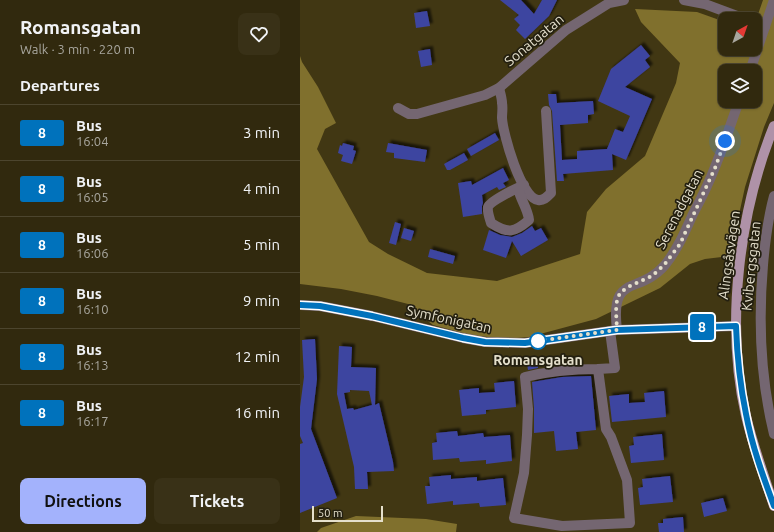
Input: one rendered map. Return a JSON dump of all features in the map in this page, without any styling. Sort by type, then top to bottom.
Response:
[{"type":"main road","name":"Alingsåsvägen","points":[[774,126],[766,145],[750,207],[739,274],[736,326],[737,349],[746,415],[755,450],[774,506]]},
{"type":"street","name":"Sonatgatan","points":[[398,108],[409,114],[417,114],[485,95],[499,88],[566,30],[608,2],[624,0]]},
{"type":"street","points":[[684,0],[705,4],[726,12]]},
{"type":"street","points":[[753,64],[774,0]]},
{"type":"street","points":[[762,26],[766,27]]},
{"type":"street","points":[[499,88],[502,101],[502,118],[506,141],[521,186],[537,200],[545,199],[551,193],[546,111]]},
{"type":"street","name":"Serenadgatan","points":[[613,331],[617,300],[620,293],[628,287],[652,276],[664,265],[680,244],[715,168],[736,108]]},
{"type":"street","points":[[521,186],[519,195],[528,214],[529,220],[520,228],[511,232],[499,229],[491,223],[488,208],[490,204],[521,186]]},
{"type":"street","name":"Kvibergsgatan","points":[[774,196],[765,244],[760,298],[761,361],[767,405],[774,434]]},
{"type":"street","name":"Symfonigatan","points":[[300,305],[372,316],[485,342],[525,343],[613,331],[736,326]]},
{"type":"street","points":[[598,369],[606,429],[611,437],[627,480],[630,523],[562,526],[514,518],[524,472],[527,435],[528,409],[525,377],[573,369],[616,368],[613,331]]},
{"type":"shaded area","points":[[763,0],[774,0],[774,103],[764,127],[745,187],[730,256],[705,259],[690,264],[660,288],[596,319],[529,337],[505,339],[470,335],[433,325],[421,316],[412,305],[341,289],[300,284],[300,56],[336,123],[325,129],[317,149],[369,242],[388,254],[427,273],[497,281],[580,254],[587,212],[606,189],[645,156],[676,83],[680,63],[641,22],[635,9],[697,12],[718,20],[718,56],[762,56],[762,12],[759,12]]},
{"type":"shaded area","points":[[356,516],[426,519],[457,524],[456,532],[317,532],[321,528]]},
{"type":"building","points":[[500,0],[521,0],[534,14],[542,0],[557,0],[549,16],[525,39],[516,30],[520,25],[514,19],[519,15]]},
{"type":"building","points":[[427,11],[430,26],[416,28],[414,13]]},
{"type":"building","points":[[641,45],[650,56],[645,60],[650,67],[625,87],[652,99],[626,160],[612,154],[613,170],[563,174],[564,181],[557,181],[552,111],[549,105],[548,94],[556,94],[557,103],[593,101],[594,114],[588,115],[588,123],[560,125],[562,160],[577,159],[577,151],[607,149],[615,129],[623,132],[630,116],[598,101],[611,69]]},
{"type":"building","points":[[430,49],[432,65],[421,67],[418,51]]},
{"type":"building","points":[[495,133],[499,140],[471,156],[467,149]]},
{"type":"building","points":[[343,143],[354,146],[353,150],[356,151],[352,164],[341,161],[343,155],[338,153],[340,145],[342,146]]},
{"type":"building","points":[[388,143],[427,150],[425,162],[394,158],[394,153],[386,152]]},
{"type":"building","points":[[464,153],[468,160],[450,170],[447,170],[444,164]]},
{"type":"building","points":[[503,168],[509,180],[503,183],[506,187],[499,190],[497,187],[482,195],[482,214],[463,217],[458,183],[471,181],[472,185]]},
{"type":"building","points":[[395,222],[401,224],[396,245],[389,243]]},
{"type":"building","points":[[532,226],[535,231],[541,228],[548,240],[521,256],[512,241],[506,258],[483,250],[489,230],[500,235],[512,237],[522,233]]},
{"type":"building","points":[[404,228],[414,231],[411,241],[401,238]]},
{"type":"building","points":[[430,249],[455,256],[453,264],[428,257]]},
{"type":"building","points":[[315,339],[317,379],[311,429],[337,498],[300,513],[300,444],[303,443],[300,436],[300,407],[304,377],[302,340]]},
{"type":"building","points":[[339,346],[352,347],[351,367],[376,368],[375,405],[379,403],[393,462],[394,471],[367,472],[368,489],[355,489],[354,467],[337,394]],"holes":[[[350,390],[369,391],[372,405],[354,410],[353,408],[347,409],[344,393],[350,392]]]},
{"type":"building","points":[[538,363],[538,368],[528,370],[527,364]]},
{"type":"building","points":[[591,376],[596,430],[576,432],[578,449],[556,451],[554,431],[534,433],[532,382],[562,377]]},
{"type":"building","points":[[514,381],[516,407],[486,410],[486,414],[462,416],[459,390],[479,388],[479,393],[495,392],[494,383]]},
{"type":"building","points":[[664,391],[666,417],[612,422],[609,396],[629,394],[629,403],[645,402],[644,393]]},
{"type":"building","points":[[457,431],[458,436],[483,433],[484,437],[510,435],[512,461],[486,464],[486,460],[460,462],[459,458],[433,460],[432,443],[437,442],[436,433]]},
{"type":"building","points":[[662,434],[664,460],[631,463],[629,446],[634,445],[633,437]]},
{"type":"building","points":[[451,475],[451,479],[477,477],[477,481],[503,478],[506,505],[480,507],[479,503],[453,505],[453,501],[427,504],[425,486],[430,486],[429,477]]},
{"type":"building","points":[[670,476],[673,502],[640,505],[638,488],[643,487],[642,479]]},
{"type":"building","points":[[723,498],[727,511],[704,517],[701,503]]},
{"type":"building","points":[[683,517],[684,532],[659,532],[658,523],[663,523],[663,519]]},
{"type":"bus line","name":"8","points":[[300,305],[320,306],[349,311],[463,338],[500,343],[525,343],[565,336],[617,330],[736,326],[737,349],[746,415],[755,450],[774,506]]},
{"type":"place","name":"Romansgatan","points":[[538,341]]},
{"type":"route","points":[[538,341],[565,336],[617,330],[616,311],[617,300],[620,293],[628,287],[652,276],[664,265],[680,244],[715,168],[725,141]]}]
